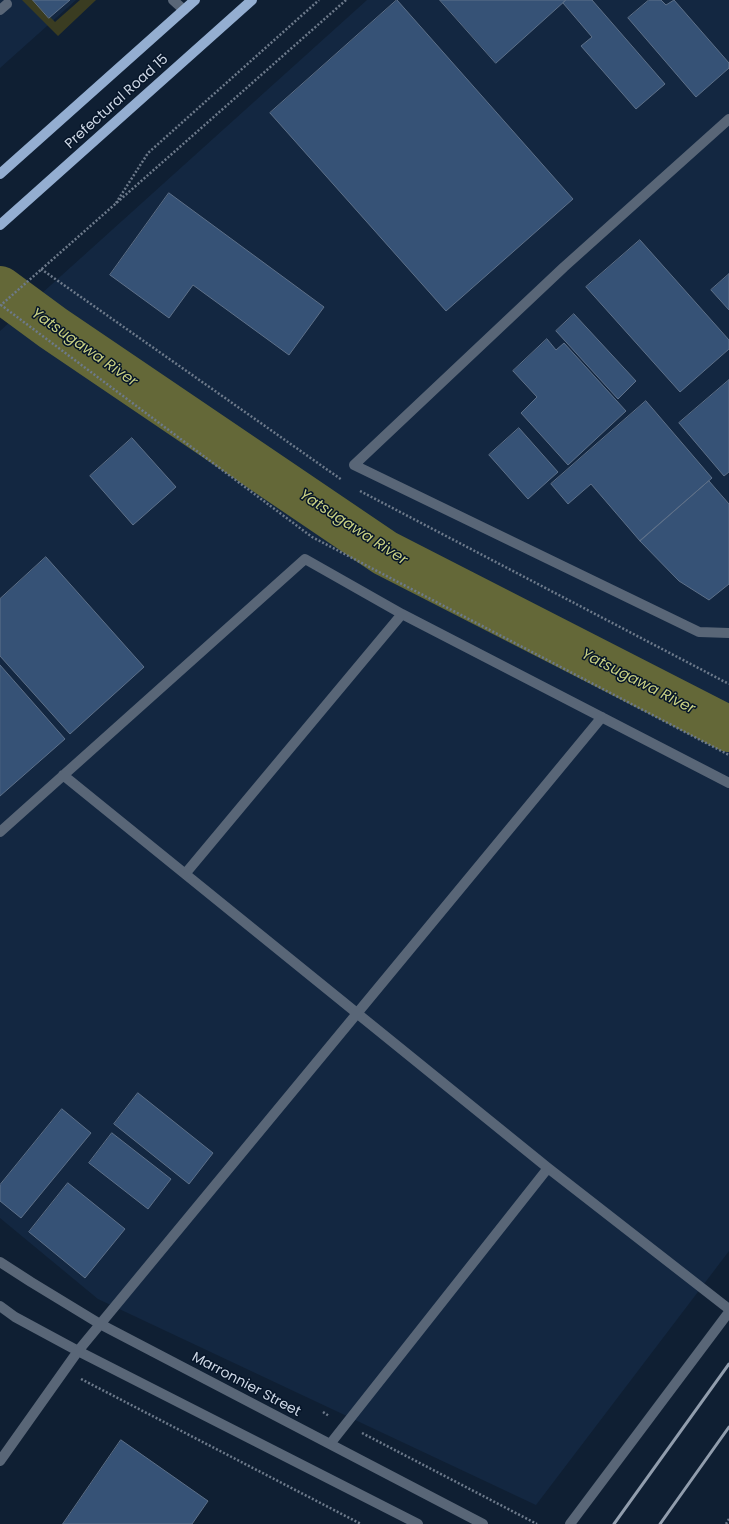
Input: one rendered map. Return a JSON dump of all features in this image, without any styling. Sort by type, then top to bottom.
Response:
[{"type":"main road","name":"Prefectural Road 15","points":[[0,174],[195,0]]},
{"type":"main road","name":"Prefectural Road 15","points":[[0,225],[252,0]]},
{"type":"street","points":[[174,0],[184,10]]},
{"type":"street","points":[[729,119],[564,267],[354,465],[699,632],[729,633]]},
{"type":"street","points":[[0,832],[305,559],[402,614],[729,783]]},
{"type":"street","points":[[186,874],[402,614]]},
{"type":"street","points":[[0,1461],[78,1351],[602,717]]},
{"type":"street","points":[[63,775],[548,1168],[729,1309]]},
{"type":"street","points":[[330,1444],[548,1168]]},
{"type":"street","name":"Marronnier Street","points":[[0,1262],[100,1324],[483,1524]]},
{"type":"street","points":[[0,1306],[15,1317],[78,1351],[418,1524]]},
{"type":"street","points":[[570,1524],[729,1312]]},
{"type":"path","points":[[113,207],[148,153],[319,0]]},
{"type":"path","points":[[346,0],[1,305],[312,537],[729,755]]},
{"type":"path","points":[[63,1371],[98,1387],[361,1524]]},
{"type":"path","points":[[323,1412],[345,1425],[537,1524]]},
{"type":"path","points":[[726,1524],[729,1519]]},
{"type":"shaded area","points":[[0,0],[76,0],[0,68]]},
{"type":"shaded area","points":[[367,0],[729,0],[729,1251],[536,1505],[98,1299],[0,1218],[0,331]]},
{"type":"green space","points":[[22,0],[34,0],[55,22],[80,0],[96,0],[58,36]]},
{"type":"building","points":[[33,0],[70,0],[49,18]]},
{"type":"building","points":[[397,0],[573,199],[446,311],[270,113]]},
{"type":"building","points":[[440,0],[566,0],[496,63]]},
{"type":"building","points":[[566,0],[592,0],[665,84],[636,109],[581,46],[592,37],[563,3]]},
{"type":"building","points":[[649,0],[661,0],[666,5],[674,0],[729,63],[729,68],[696,97],[628,18]]},
{"type":"building","points":[[169,193],[324,307],[289,355],[193,285],[169,318],[110,275]]},
{"type":"building","points":[[640,240],[729,340],[729,349],[680,392],[586,287]]},
{"type":"building","points":[[729,274],[729,310],[711,290]]},
{"type":"building","points":[[574,314],[636,381],[618,399],[556,331]]},
{"type":"building","points":[[547,339],[556,350],[564,343],[626,411],[568,465],[521,413],[537,397],[513,371]]},
{"type":"building","points":[[729,380],[729,472],[724,476],[679,423]]},
{"type":"building","points":[[646,401],[712,478],[640,541],[591,484],[568,504],[551,484]]},
{"type":"building","points":[[519,428],[558,472],[528,499],[489,455]]},
{"type":"building","points":[[132,438],[176,487],[133,525],[90,476]]},
{"type":"building","points":[[709,481],[729,504],[729,584],[709,600],[679,581],[640,541]]},
{"type":"building","points":[[46,557],[144,667],[70,734],[0,656],[0,599]]},
{"type":"building","points":[[0,665],[65,739],[0,796]]},
{"type":"building","points":[[138,1093],[213,1153],[189,1184],[114,1124]]},
{"type":"building","points":[[62,1109],[91,1133],[21,1218],[0,1201],[0,1185]]},
{"type":"building","points":[[112,1133],[171,1179],[148,1209],[89,1163]]},
{"type":"building","points":[[68,1183],[125,1229],[85,1278],[29,1232]]},
{"type":"building","points":[[121,1440],[208,1501],[192,1524],[63,1524]]},
{"type":"waterway","name":"Yatsugawa River","points":[[0,289],[53,328],[385,553],[729,729]]},
{"type":"railway","points":[[614,1524],[729,1364]]},
{"type":"railway","points":[[660,1524],[729,1427]]}]
